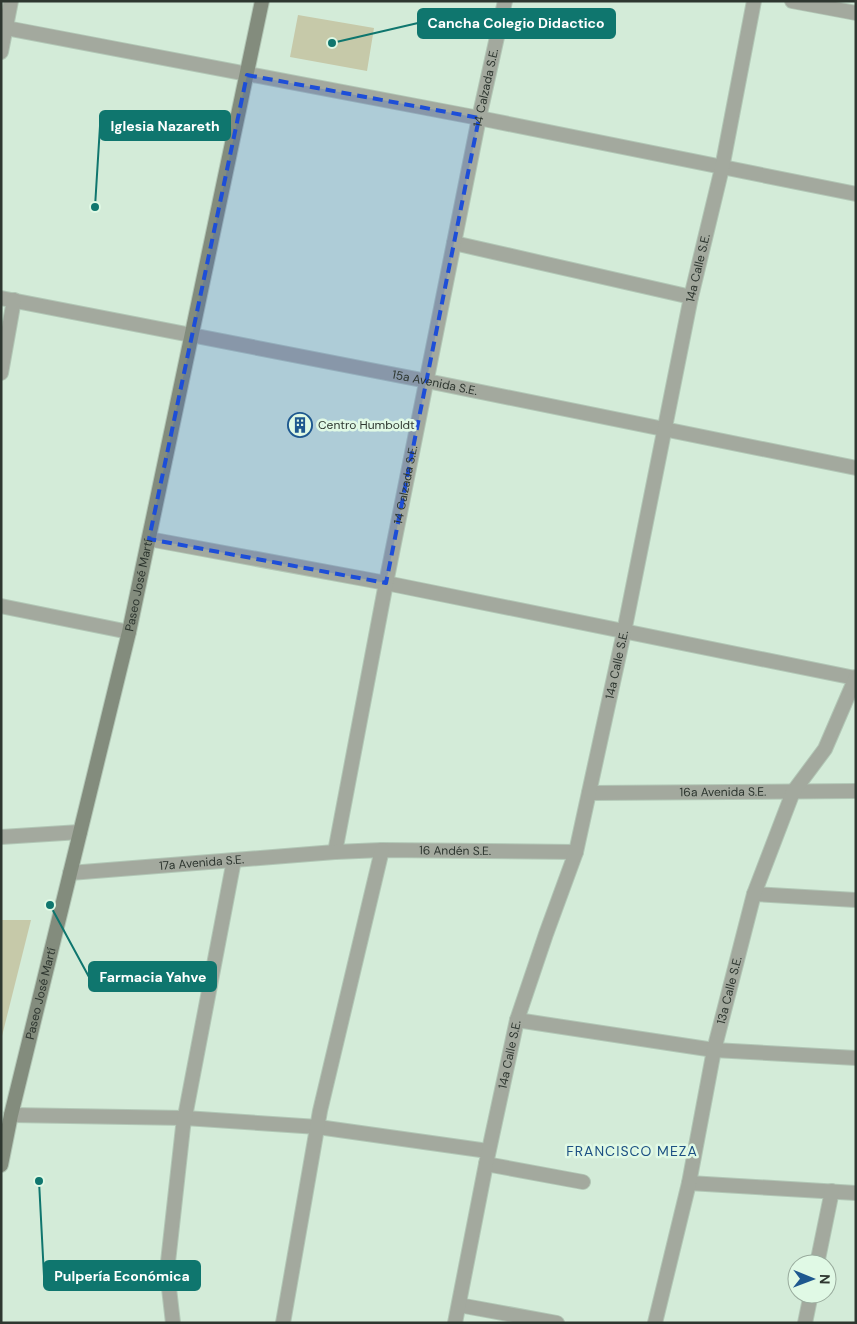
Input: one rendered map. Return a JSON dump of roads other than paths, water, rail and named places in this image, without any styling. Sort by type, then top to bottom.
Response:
[{"type":"main road","name":"Paseo José Martí","points":[[1,1165],[11,1115],[149,539],[262,1]]},
{"type":"street","points":[[1,52],[3,28],[11,1]]},
{"type":"street","name":"14 Calzada S.E.","points":[[335,852],[386,583],[479,118],[505,1]]},
{"type":"street","name":"14a Calle S.E.","points":[[455,1323],[487,1158],[517,1020],[576,852],[624,632],[690,297],[722,168],[754,1]]},
{"type":"street","points":[[792,1],[856,13]]},
{"type":"street","points":[[3,28],[479,118],[856,194]]},
{"type":"street","points":[[454,243],[690,297]]},
{"type":"street","points":[[1,373],[8,299]]},
{"type":"street","name":"15a Avenida S.E.","points":[[8,299],[664,428],[856,468]]},
{"type":"street","points":[[149,539],[386,583],[855,678]]},
{"type":"street","points":[[1,606],[128,632]]},
{"type":"street","name":"13a Calle S.E.","points":[[655,1323],[689,1183],[714,1050],[754,894],[793,792],[825,749],[855,678]]},
{"type":"street","name":"16a Avenida S.E.","points":[[589,793],[856,791]]},
{"type":"street","points":[[1,837],[80,832]]},
{"type":"street","points":[[283,1323],[318,1127],[382,850]]},
{"type":"street","name":"16 Andén S.E.","points":[[335,852],[382,850],[576,852]]},
{"type":"street","name":"17a Avenida S.E.","points":[[70,873],[335,852]]},
{"type":"street","points":[[173,1323],[167,1271],[185,1118],[234,860]]},
{"type":"street","points":[[754,894],[856,900]]},
{"type":"street","points":[[517,1020],[714,1050],[856,1058]]},
{"type":"street","points":[[11,1115],[185,1118],[318,1127],[487,1158],[583,1182]]},
{"type":"street","points":[[689,1183],[856,1193]]},
{"type":"street","points":[[819,1254],[832,1192]]},
{"type":"street","points":[[805,1323],[809,1304]]},
{"type":"street","points":[[459,1305],[556,1323]]},
{"type":"place","name":"Cancha Colegio Didactico","points":[[332,43]]},
{"type":"place","name":"Iglesia Nazareth","points":[[95,207]]},
{"type":"place","name":"Centro Humboldt","points":[[300,425]]},
{"type":"place","name":"Farmacia Yahve","points":[[50,905]]},
{"type":"place","name":"Pulpería Económica","points":[[39,1181]]},
{"type":"district","name":"FRANCISCO MEZA","points":[[632,1151]]}]
